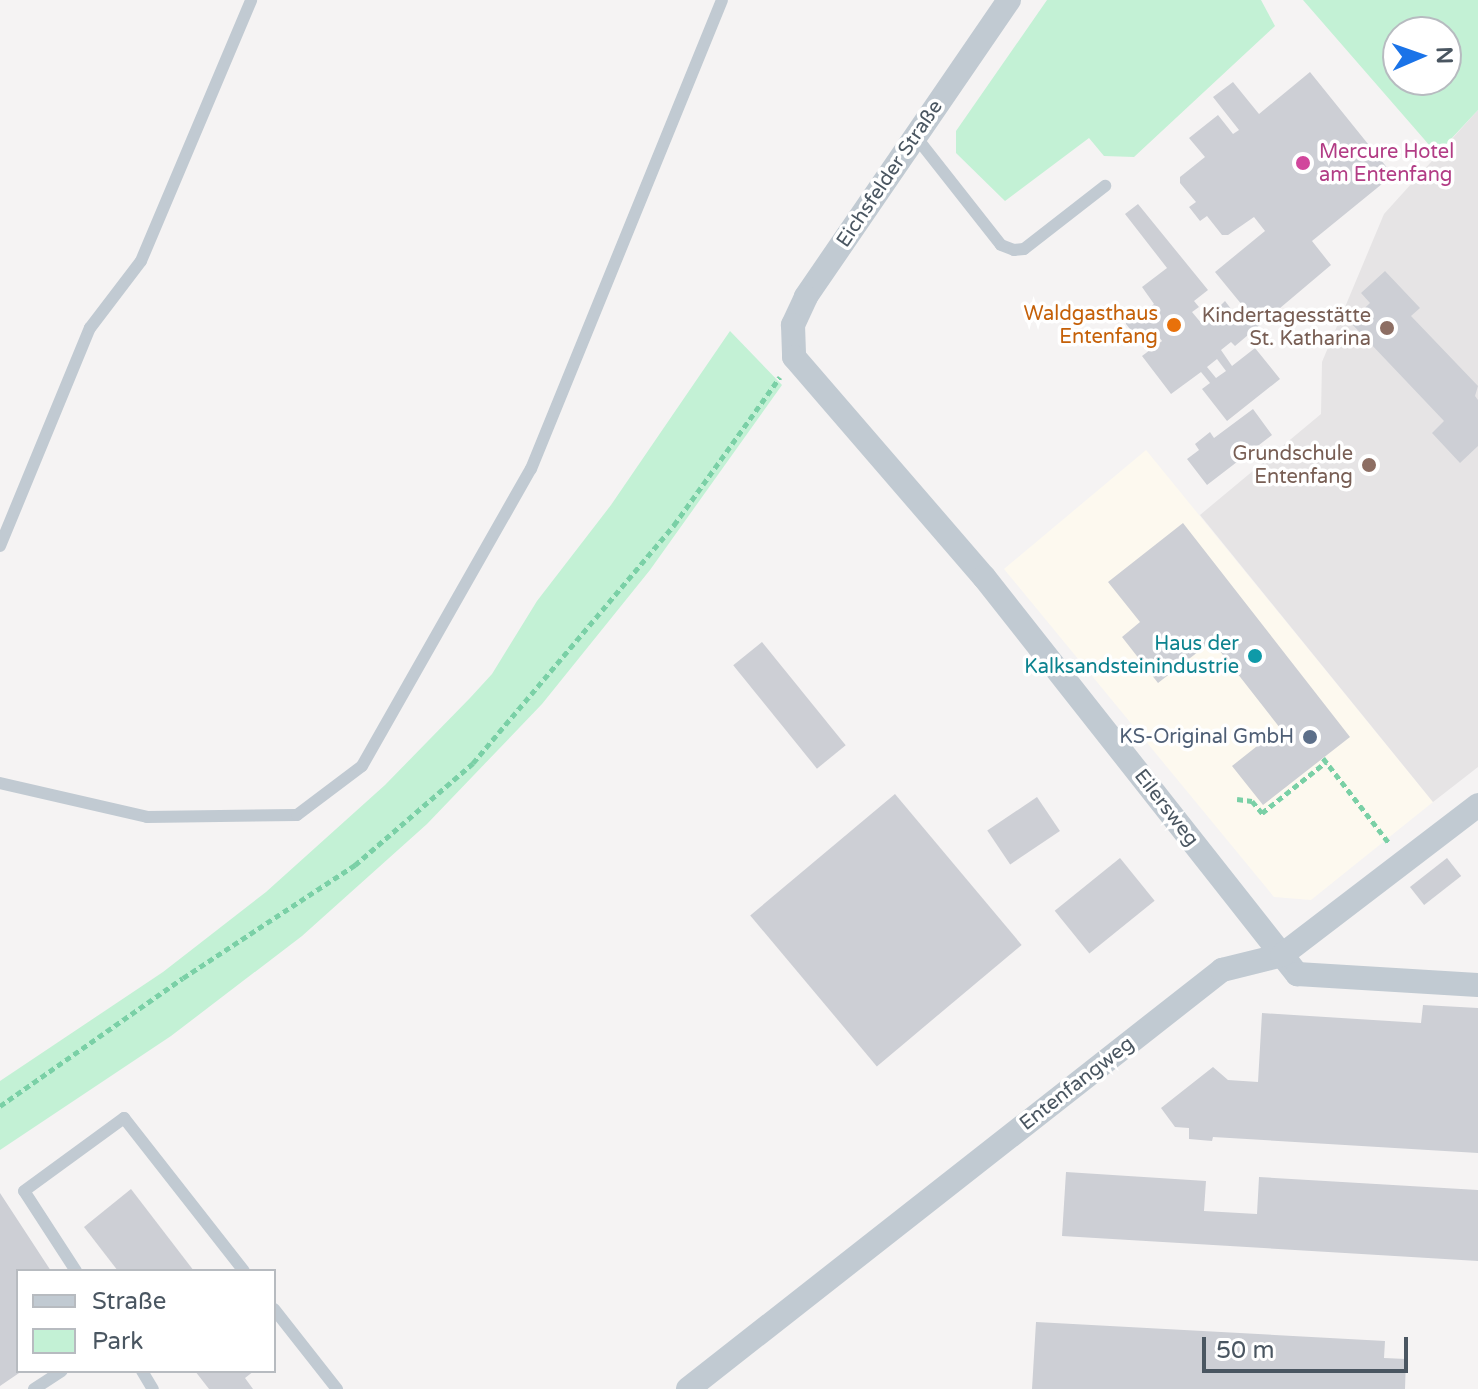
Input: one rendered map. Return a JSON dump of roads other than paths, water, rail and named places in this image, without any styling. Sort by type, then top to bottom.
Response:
[{"type":"street","name":"Eichsfelder Straße","points":[[794,357],[793,325],[806,297],[1009,0]]},
{"type":"street","name":"Eilersweg","points":[[794,357],[984,577],[1297,974],[1478,985]]},
{"type":"street","name":"Entenfangweg","points":[[688,1389],[1222,970],[1282,955],[1474,808]]},
{"type":"lane","points":[[0,546],[90,328],[141,261],[251,0]]},
{"type":"lane","points":[[0,783],[147,817],[297,815],[362,766],[531,469],[722,0]]},
{"type":"lane","points":[[916,137],[1001,245],[1014,250],[1024,249],[1105,186]]},
{"type":"lane","points":[[75,1269],[24,1191],[124,1118],[242,1269]]},
{"type":"lane","points":[[276,1312],[337,1389]]},
{"type":"lane","points":[[34,1389],[59,1373]]},
{"type":"place","name":"Mercure Hotel am Entenfang","points":[[1303,163]]},
{"type":"place","name":"Waldgasthaus Entenfang","points":[[1174,325]]},
{"type":"place","name":"Kindertagesstätte St. Katharina","points":[[1387,328]]},
{"type":"place","name":"Grundschule Entenfang","points":[[1369,465]]},
{"type":"place","name":"Haus der Kalksandsteinindustrie","points":[[1255,656]]},
{"type":"place","name":"KS-Original GmbH","points":[[1310,737]]}]
